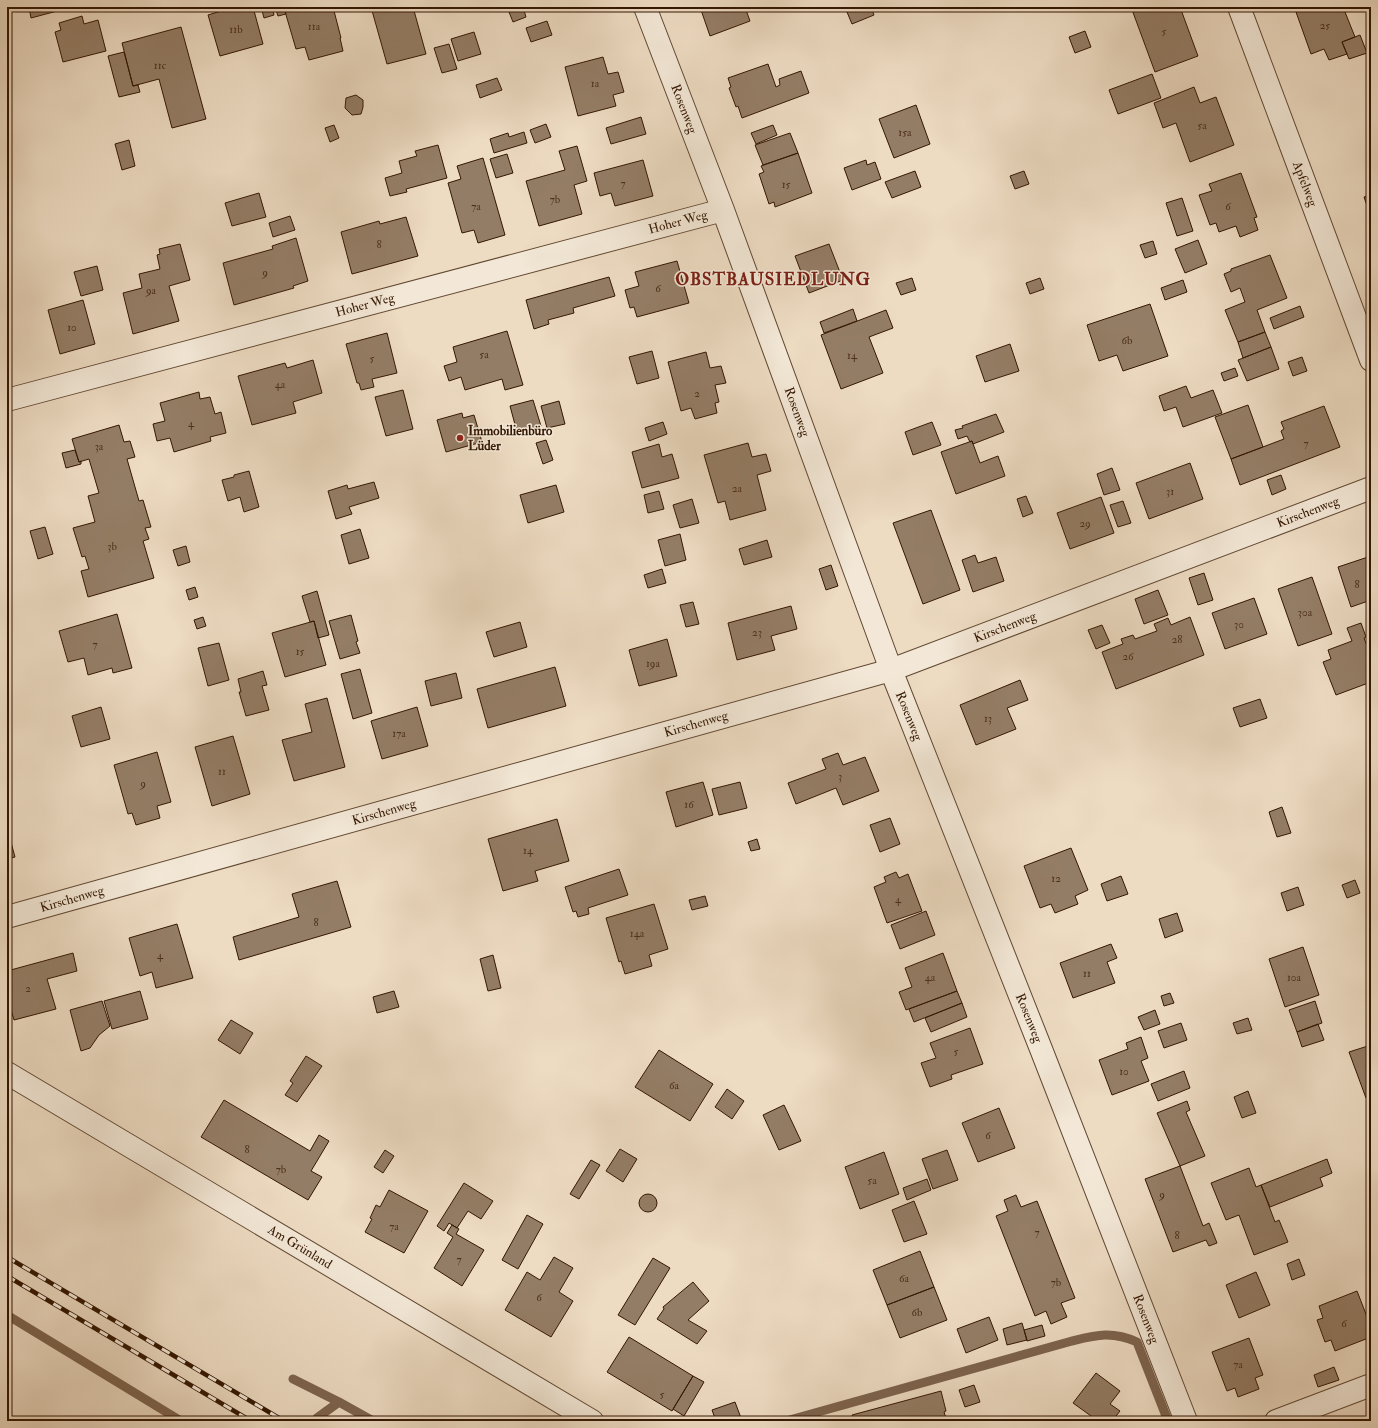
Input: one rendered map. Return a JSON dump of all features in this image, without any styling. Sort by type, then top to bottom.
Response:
[{"type":"street","name":"Rosenweg","points":[[645,7],[723,210],[891,670],[1186,1421]]},
{"type":"street","name":"Apfelweg","points":[[1239,7],[1371,360]]},
{"type":"street","name":"Hoher Weg","points":[[7,400],[723,210]]},
{"type":"street","name":"Kirschenweg","points":[[7,917],[891,670],[1371,488]]},
{"type":"street","name":"Am Grünland","points":[[7,1073],[592,1421]]},
{"type":"street","points":[[1276,1421],[1371,1385]]},
{"type":"building","points":[[29,7],[72,7],[31,18]]},
{"type":"building","points":[[234,7],[253,7],[263,44],[220,56],[208,15]]},
{"type":"building","points":[[261,7],[272,7],[274,15],[264,18]]},
{"type":"building","points":[[275,7],[286,7],[284,8],[286,14],[278,16]]},
{"type":"building","points":[[333,7],[343,51],[309,60],[305,47],[296,49],[284,8]]},
{"type":"building","points":[[371,7],[413,7],[426,54],[387,64]]},
{"type":"building","points":[[507,7],[523,7],[526,17],[513,22]]},
{"type":"building","points":[[700,7],[745,7],[750,21],[710,36]]},
{"type":"building","points":[[860,7],[871,7],[874,15],[852,24],[847,12]]},
{"type":"building","points":[[1131,7],[1180,7],[1198,56],[1155,72]]},
{"type":"building","points":[[1311,7],[1343,7],[1355,37],[1342,42],[1347,54],[1329,60],[1324,49],[1311,54],[1296,12]]},
{"type":"building","points":[[82,16],[84,24],[98,20],[106,51],[63,62],[55,32],[61,30],[59,23]]},
{"type":"building","points":[[547,21],[552,35],[531,42],[526,28]]},
{"type":"building","points":[[181,27],[206,119],[172,128],[159,79],[133,86],[122,43]]},
{"type":"building","points":[[1085,31],[1091,47],[1075,53],[1069,37]]},
{"type":"building","points":[[474,32],[481,54],[458,61],[451,39]]},
{"type":"building","points":[[1360,35],[1367,53],[1349,59],[1342,42]]},
{"type":"building","points":[[449,44],[457,69],[442,73],[434,48]]},
{"type":"building","points":[[124,52],[133,86],[138,85],[140,92],[119,97],[108,56]]},
{"type":"building","points":[[603,57],[608,74],[618,72],[624,92],[613,95],[616,106],[578,116],[565,67]]},
{"type":"building","points":[[768,64],[776,87],[780,85],[779,79],[801,71],[809,93],[742,118],[729,88],[731,87],[728,78]]},
{"type":"building","points":[[1152,74],[1161,98],[1118,114],[1109,90]]},
{"type":"building","points":[[497,78],[502,90],[480,98],[476,85]]},
{"type":"building","points":[[1194,87],[1200,103],[1216,97],[1234,145],[1190,162],[1176,123],[1163,128],[1154,103]]},
{"type":"building","points":[[356,95],[363,100],[363,107],[361,114],[352,115],[345,108],[346,98]]},
{"type":"building","points":[[916,105],[930,144],[894,158],[879,119]]},
{"type":"building","points":[[641,117],[646,134],[611,144],[606,128]]},
{"type":"building","points":[[546,124],[551,137],[535,143],[530,130]]},
{"type":"building","points":[[334,125],[339,138],[330,142],[325,128]]},
{"type":"building","points":[[773,125],[777,135],[756,144],[751,133]]},
{"type":"building","points":[[524,132],[527,143],[494,153],[490,139],[508,133],[509,137]]},
{"type":"building","points":[[790,133],[798,153],[763,165],[755,145]]},
{"type":"building","points":[[129,140],[135,166],[122,170],[115,144]]},
{"type":"building","points":[[438,145],[447,178],[406,189],[407,192],[390,196],[385,178],[402,173],[399,161],[417,156],[415,151]]},
{"type":"building","points":[[577,146],[587,181],[574,185],[582,214],[539,226],[526,181],[565,170],[559,151]]},
{"type":"building","points":[[798,153],[812,193],[775,207],[774,202],[769,204],[759,174],[764,172],[761,166]]},
{"type":"building","points":[[507,154],[513,173],[496,178],[490,159]]},
{"type":"building","points":[[483,158],[505,235],[478,243],[474,230],[462,233],[448,183],[461,179],[457,166]]},
{"type":"building","points":[[643,160],[653,196],[615,206],[611,193],[600,196],[594,173]]},
{"type":"building","points":[[866,160],[867,165],[875,162],[881,179],[852,190],[844,168]]},
{"type":"building","points":[[915,171],[921,187],[892,198],[885,182]]},
{"type":"building","points":[[1024,171],[1029,184],[1015,189],[1010,176]]},
{"type":"building","points":[[1241,173],[1257,217],[1254,218],[1258,230],[1240,237],[1236,226],[1219,232],[1216,223],[1210,225],[1199,195],[1212,191],[1209,184]]},
{"type":"building","points":[[259,193],[266,217],[232,226],[225,203]]},
{"type":"building","points":[[1371,195],[1371,217],[1364,197]]},
{"type":"building","points":[[1182,198],[1193,231],[1177,236],[1166,203]]},
{"type":"building","points":[[290,216],[295,230],[273,237],[269,223]]},
{"type":"building","points":[[406,217],[418,256],[352,274],[341,232],[379,221],[380,224]]},
{"type":"building","points":[[296,238],[308,281],[293,286],[294,288],[234,305],[223,263],[273,249],[272,246]]},
{"type":"building","points":[[1198,240],[1207,264],[1185,273],[1175,249]]},
{"type":"building","points":[[1153,241],[1157,254],[1145,258],[1140,245]]},
{"type":"building","points":[[180,244],[190,280],[169,286],[179,321],[133,334],[123,293],[142,288],[139,274],[160,269],[157,255],[160,254],[159,249]]},
{"type":"building","points":[[829,244],[843,280],[809,293],[795,256]]},
{"type":"building","points":[[1270,255],[1287,298],[1257,310],[1265,332],[1238,342],[1225,310],[1245,302],[1240,288],[1231,292],[1224,274],[1231,271],[1231,269]]},
{"type":"building","points":[[677,261],[689,303],[637,317],[634,307],[630,308],[625,290],[639,286],[635,272]]},
{"type":"building","points":[[97,266],[103,290],[81,296],[74,272]]},
{"type":"building","points":[[609,277],[615,296],[573,308],[574,313],[548,320],[549,324],[534,329],[526,300]]},
{"type":"building","points":[[912,278],[916,290],[901,295],[896,283]]},
{"type":"building","points":[[1040,278],[1044,289],[1030,294],[1026,283]]},
{"type":"building","points":[[1183,280],[1187,292],[1165,300],[1161,288]]},
{"type":"building","points":[[83,300],[95,344],[60,354],[48,310]]},
{"type":"building","points":[[1150,304],[1168,356],[1123,371],[1117,355],[1099,361],[1087,325]]},
{"type":"building","points":[[1300,306],[1304,317],[1274,329],[1270,318]]},
{"type":"building","points":[[853,309],[857,321],[824,333],[820,322]]},
{"type":"building","points":[[886,310],[893,328],[869,337],[883,373],[841,389],[821,335]]},
{"type":"building","points":[[507,331],[523,385],[505,390],[502,379],[465,390],[461,377],[449,381],[444,366],[457,362],[453,347]]},
{"type":"building","points":[[1265,332],[1271,347],[1243,358],[1238,342]]},
{"type":"building","points":[[387,333],[397,373],[372,379],[374,387],[361,390],[359,383],[357,383],[346,344]]},
{"type":"building","points":[[1010,344],[1019,371],[985,382],[976,356]]},
{"type":"building","points":[[1271,347],[1279,369],[1247,381],[1238,360]]},
{"type":"building","points":[[652,351],[659,378],[637,384],[629,357]]},
{"type":"building","points":[[706,352],[710,368],[721,366],[726,383],[715,385],[719,402],[715,403],[717,413],[695,419],[691,408],[681,411],[668,362]]},
{"type":"building","points":[[1302,357],[1307,371],[1293,376],[1288,362]]},
{"type":"building","points":[[313,360],[322,393],[293,402],[296,413],[252,425],[238,376],[285,363],[287,368]]},
{"type":"building","points":[[1235,368],[1238,376],[1224,381],[1221,373]]},
{"type":"building","points":[[1186,386],[1191,398],[1213,390],[1222,413],[1183,427],[1176,407],[1164,411],[1159,396]]},
{"type":"building","points":[[403,390],[413,429],[386,436],[375,397]]},
{"type":"building","points":[[199,392],[200,399],[210,397],[215,414],[221,412],[226,433],[210,437],[211,441],[174,452],[170,438],[157,441],[153,424],[165,421],[160,403]]},
{"type":"building","points":[[533,400],[541,426],[517,432],[510,406]]},
{"type":"building","points":[[559,401],[565,424],[547,428],[541,406]]},
{"type":"building","points":[[1248,405],[1263,447],[1231,459],[1215,417]]},
{"type":"building","points":[[1324,406],[1340,447],[1240,485],[1231,459],[1284,439],[1281,431],[1284,429],[1281,422]]},
{"type":"building","points":[[462,413],[463,418],[474,415],[482,442],[446,452],[437,420]]},
{"type":"building","points":[[996,414],[1004,432],[973,444],[967,436],[958,439],[955,430]]},
{"type":"building","points":[[663,422],[667,434],[649,441],[645,428]]},
{"type":"building","points":[[932,422],[941,445],[913,455],[905,432]]},
{"type":"building","points":[[119,425],[124,442],[130,441],[135,457],[127,459],[139,501],[143,500],[151,527],[145,528],[149,539],[143,541],[154,578],[88,597],[81,571],[89,569],[85,556],[82,557],[73,528],[95,522],[88,496],[99,493],[89,459],[79,462],[72,439]]},
{"type":"building","points":[[546,440],[553,460],[543,464],[536,443]]},
{"type":"building","points":[[972,441],[980,463],[998,456],[1005,476],[956,494],[941,452]]},
{"type":"building","points":[[748,443],[752,457],[766,454],[771,471],[757,475],[766,510],[730,520],[725,501],[718,503],[704,455]]},
{"type":"building","points":[[659,444],[662,457],[672,454],[679,478],[642,488],[632,452]]},
{"type":"building","points":[[75,450],[81,464],[66,468],[62,453]]},
{"type":"building","points":[[1190,463],[1203,499],[1149,519],[1136,483]]},
{"type":"building","points":[[1112,468],[1120,490],[1104,495],[1097,474]]},
{"type":"building","points":[[249,471],[259,507],[244,512],[240,497],[228,501],[222,480]]},
{"type":"building","points":[[1281,475],[1286,489],[1272,495],[1267,480]]},
{"type":"building","points":[[374,482],[379,498],[349,507],[352,514],[336,519],[328,491],[347,485],[348,489]]},
{"type":"building","points":[[556,485],[564,512],[528,523],[520,495]]},
{"type":"building","points":[[659,491],[664,509],[648,513],[644,495]]},
{"type":"building","points":[[1026,496],[1033,513],[1023,517],[1017,499]]},
{"type":"building","points":[[1101,497],[1114,533],[1070,549],[1057,513]]},
{"type":"building","points":[[692,499],[699,523],[680,528],[673,505]]},
{"type":"building","points":[[1123,501],[1131,523],[1118,527],[1110,505]]},
{"type":"building","points":[[931,510],[960,590],[923,604],[893,523]]},
{"type":"building","points":[[45,527],[53,554],[38,559],[30,531]]},
{"type":"building","points":[[360,529],[369,558],[349,564],[341,535]]},
{"type":"building","points":[[680,534],[686,560],[665,566],[658,540]]},
{"type":"building","points":[[767,540],[772,557],[744,565],[739,549]]},
{"type":"building","points":[[186,546],[190,562],[178,566],[173,550]]},
{"type":"building","points":[[975,555],[978,563],[996,557],[1004,581],[973,592],[962,560]]},
{"type":"building","points":[[1371,556],[1371,600],[1351,607],[1338,567]]},
{"type":"building","points":[[831,565],[838,586],[826,590],[819,569]]},
{"type":"building","points":[[662,569],[666,583],[648,588],[644,575]]},
{"type":"building","points":[[1204,573],[1213,600],[1198,605],[1189,578]]},
{"type":"building","points":[[1312,577],[1332,634],[1298,646],[1278,589]]},
{"type":"building","points":[[195,587],[198,597],[189,600],[186,590]]},
{"type":"building","points":[[1158,590],[1168,615],[1144,624],[1135,599]]},
{"type":"building","points":[[317,591],[329,635],[318,638],[314,621],[310,622],[302,596]]},
{"type":"building","points":[[1254,598],[1267,634],[1225,649],[1212,613]]},
{"type":"building","points":[[693,602],[699,624],[686,627],[680,605]]},
{"type":"building","points":[[791,606],[797,629],[771,636],[775,650],[737,660],[728,623]]},
{"type":"building","points":[[117,614],[132,668],[113,673],[112,668],[88,675],[84,658],[68,662],[59,631]]},
{"type":"building","points":[[351,615],[358,641],[356,642],[360,653],[340,659],[329,621]]},
{"type":"building","points":[[203,617],[206,626],[197,629],[194,620]]},
{"type":"building","points":[[1190,617],[1204,655],[1116,689],[1102,652],[1123,644],[1121,639],[1133,635],[1135,639],[1157,631],[1154,624],[1168,618],[1171,625]]},
{"type":"building","points":[[314,621],[326,665],[285,677],[272,633]]},
{"type":"building","points":[[520,622],[527,647],[494,657],[486,632]]},
{"type":"building","points":[[1361,623],[1366,637],[1364,638],[1371,656],[1371,682],[1336,695],[1323,662],[1331,659],[1328,650],[1352,641],[1347,628]]},
{"type":"building","points":[[1102,625],[1110,643],[1096,649],[1088,630]]},
{"type":"building","points":[[667,639],[677,676],[639,686],[629,650]]},
{"type":"building","points":[[219,643],[229,680],[208,686],[198,648]]},
{"type":"building","points":[[555,667],[566,706],[488,728],[477,689]]},
{"type":"building","points":[[360,669],[372,713],[353,719],[341,674]]},
{"type":"building","points":[[263,671],[267,685],[262,686],[269,710],[246,716],[239,692],[241,692],[238,679]]},
{"type":"building","points":[[456,673],[462,698],[431,706],[425,681]]},
{"type":"building","points":[[1020,680],[1028,700],[1007,708],[1016,729],[976,745],[960,705]]},
{"type":"building","points":[[327,698],[345,767],[294,781],[282,740],[312,732],[305,704]]},
{"type":"building","points":[[1260,699],[1267,718],[1240,727],[1233,708]]},
{"type":"building","points":[[101,707],[110,739],[81,747],[72,716]]},
{"type":"building","points":[[417,707],[428,746],[382,759],[371,721]]},
{"type":"building","points":[[233,736],[250,794],[212,806],[195,747]]},
{"type":"building","points":[[157,752],[171,802],[157,806],[160,818],[136,825],[132,813],[128,814],[114,765]]},
{"type":"building","points":[[838,753],[843,765],[865,757],[879,791],[843,805],[836,788],[796,804],[788,783],[826,769],[822,759]]},
{"type":"building","points":[[703,782],[713,815],[676,827],[666,792]]},
{"type":"building","points":[[740,782],[747,808],[719,815],[712,789]]},
{"type":"building","points":[[1282,807],[1291,833],[1277,837],[1269,812]]},
{"type":"building","points":[[890,818],[900,844],[880,852],[870,825]]},
{"type":"building","points":[[557,819],[569,861],[535,871],[538,881],[503,891],[488,839]]},
{"type":"building","points":[[7,828],[15,857],[7,859]]},
{"type":"building","points":[[757,839],[760,849],[751,851],[748,842]]},
{"type":"building","points":[[1071,848],[1088,890],[1075,896],[1078,904],[1055,913],[1051,904],[1040,908],[1024,866]]},
{"type":"building","points":[[619,869],[628,895],[588,908],[589,914],[578,917],[576,911],[573,912],[565,887]]},
{"type":"building","points":[[896,872],[899,878],[908,874],[922,911],[887,923],[874,887],[886,882],[884,877]]},
{"type":"building","points":[[1121,876],[1128,894],[1107,901],[1101,884]]},
{"type":"building","points":[[1355,880],[1360,893],[1347,898],[1342,885]]},
{"type":"building","points":[[337,881],[351,927],[239,960],[233,937],[299,917],[292,894]]},
{"type":"building","points":[[1298,887],[1304,905],[1287,911],[1281,893]]},
{"type":"building","points":[[705,896],[708,906],[692,910],[689,900]]},
{"type":"building","points":[[654,904],[668,949],[649,955],[652,966],[625,974],[621,961],[619,962],[606,918]]},
{"type":"building","points":[[926,911],[935,935],[900,949],[891,925]]},
{"type":"building","points":[[1177,913],[1183,931],[1165,938],[1159,919]]},
{"type":"building","points":[[177,924],[193,978],[156,988],[152,972],[140,976],[129,938]]},
{"type":"building","points":[[1111,944],[1117,958],[1107,962],[1115,983],[1073,998],[1060,963]]},
{"type":"building","points":[[1303,947],[1319,995],[1285,1007],[1269,959]]},
{"type":"building","points":[[73,953],[77,971],[47,979],[56,1009],[14,1020],[7,996],[7,971]]},
{"type":"building","points":[[943,953],[957,991],[906,1010],[899,992],[912,987],[905,968]]},
{"type":"building","points":[[493,955],[501,988],[488,991],[480,959]]},
{"type":"building","points":[[140,991],[148,1019],[112,1029],[104,1001]]},
{"type":"building","points":[[394,991],[399,1007],[377,1013],[373,997]]},
{"type":"building","points":[[957,991],[962,1003],[914,1022],[909,1009]]},
{"type":"building","points":[[1170,993],[1174,1003],[1164,1006],[1161,996]]},
{"type":"building","points":[[102,1001],[110,1026],[99,1035],[90,1048],[81,1051],[70,1010]]},
{"type":"building","points":[[1315,1001],[1322,1023],[1297,1032],[1289,1010]]},
{"type":"building","points":[[962,1003],[967,1017],[931,1032],[925,1018]]},
{"type":"building","points":[[1155,1010],[1160,1024],[1144,1030],[1138,1017]]},
{"type":"building","points":[[1248,1018],[1252,1030],[1237,1034],[1233,1023]]},
{"type":"building","points":[[231,1020],[253,1033],[240,1054],[218,1040]]},
{"type":"building","points":[[1181,1023],[1187,1040],[1164,1048],[1158,1031]]},
{"type":"building","points":[[1318,1024],[1324,1040],[1302,1047],[1297,1032]]},
{"type":"building","points":[[970,1028],[983,1064],[951,1075],[952,1079],[930,1087],[921,1063],[936,1058],[930,1043]]},
{"type":"building","points":[[1141,1037],[1148,1058],[1141,1061],[1149,1081],[1112,1095],[1099,1060],[1128,1049],[1126,1043]]},
{"type":"building","points":[[1371,1045],[1371,1096],[1366,1098],[1349,1052]]},
{"type":"building","points":[[659,1050],[713,1084],[690,1121],[635,1087]]},
{"type":"building","points":[[306,1056],[322,1066],[297,1102],[285,1095],[293,1083],[290,1081]]},
{"type":"building","points":[[1184,1071],[1190,1088],[1158,1101],[1151,1084]]},
{"type":"building","points":[[727,1089],[744,1101],[732,1119],[715,1107]]},
{"type":"building","points":[[1248,1091],[1256,1113],[1242,1118],[1234,1097]]},
{"type":"building","points":[[224,1100],[310,1151],[319,1135],[329,1141],[311,1171],[322,1177],[308,1200],[201,1137]]},
{"type":"building","points":[[1187,1101],[1190,1110],[1186,1112],[1205,1156],[1180,1166],[1157,1113]]},
{"type":"building","points":[[784,1105],[801,1141],[779,1150],[763,1115]]},
{"type":"building","points":[[999,1108],[1015,1148],[978,1162],[962,1123]]},
{"type":"building","points":[[620,1149],[637,1159],[623,1182],[606,1171]]},
{"type":"building","points":[[385,1150],[394,1156],[383,1173],[374,1167]]},
{"type":"building","points":[[947,1150],[958,1180],[933,1189],[922,1159]]},
{"type":"building","points":[[884,1152],[899,1194],[860,1209],[845,1167]]},
{"type":"building","points":[[1327,1159],[1332,1173],[1320,1178],[1323,1186],[1270,1207],[1261,1185]]},
{"type":"building","points":[[591,1160],[600,1165],[579,1199],[570,1194]]},
{"type":"building","points":[[1180,1166],[1203,1226],[1209,1223],[1217,1243],[1209,1246],[1206,1240],[1173,1252],[1145,1179]]},
{"type":"building","points":[[1249,1168],[1256,1187],[1261,1185],[1275,1222],[1279,1220],[1288,1242],[1254,1255],[1239,1215],[1226,1220],[1211,1183]]},
{"type":"building","points":[[927,1179],[931,1190],[907,1200],[903,1188]]},
{"type":"building","points":[[464,1183],[493,1201],[481,1219],[468,1211],[457,1228],[449,1223],[444,1231],[437,1226]]},
{"type":"building","points":[[389,1190],[428,1211],[404,1253],[365,1232],[372,1219],[370,1218],[376,1205],[380,1207]]},
{"type":"building","points":[[648,1194],[654,1197],[657,1203],[654,1209],[648,1212],[642,1209],[639,1203],[642,1197]]},
{"type":"building","points":[[1016,1195],[1021,1207],[1037,1201],[1075,1298],[1061,1303],[1067,1317],[1051,1324],[1046,1311],[1035,1316],[996,1216],[1008,1211],[1004,1200]]},
{"type":"building","points":[[914,1201],[927,1234],[904,1242],[892,1210]]},
{"type":"building","points":[[527,1215],[543,1224],[518,1269],[502,1260]]},
{"type":"building","points":[[452,1225],[459,1229],[456,1234],[484,1250],[462,1286],[434,1268],[453,1237],[447,1233]]},
{"type":"building","points":[[920,1251],[934,1287],[887,1305],[873,1270]]},
{"type":"building","points":[[554,1257],[573,1268],[559,1292],[573,1301],[551,1337],[505,1310],[527,1272],[540,1280]]},
{"type":"building","points":[[653,1258],[670,1268],[635,1325],[618,1315]]},
{"type":"building","points":[[1299,1259],[1305,1275],[1292,1280],[1287,1264]]},
{"type":"building","points":[[1256,1272],[1270,1305],[1239,1318],[1226,1285]]},
{"type":"building","points":[[693,1282],[709,1301],[688,1320],[707,1331],[697,1344],[657,1319],[664,1309],[663,1307]]},
{"type":"building","points":[[934,1287],[947,1320],[900,1338],[887,1305]]},
{"type":"building","points":[[1357,1291],[1371,1327],[1371,1337],[1335,1351],[1331,1340],[1325,1342],[1317,1320],[1323,1318],[1319,1306]]},
{"type":"building","points":[[989,1317],[998,1340],[966,1353],[957,1329]]},
{"type":"building","points":[[1022,1323],[1027,1340],[1007,1345],[1003,1329]]},
{"type":"building","points":[[1042,1325],[1045,1336],[1027,1341],[1024,1330]]},
{"type":"building","points":[[629,1337],[693,1376],[672,1411],[607,1372]]},
{"type":"building","points":[[1249,1338],[1263,1375],[1255,1378],[1259,1389],[1238,1397],[1235,1388],[1227,1391],[1212,1352]]},
{"type":"building","points":[[1334,1367],[1339,1380],[1318,1387],[1314,1375]]},
{"type":"building","points":[[1096,1373],[1120,1391],[1110,1404],[1120,1411],[1112,1421],[1098,1421],[1073,1403]]},
{"type":"building","points":[[693,1376],[704,1382],[684,1416],[673,1409]]},
{"type":"building","points":[[974,1385],[980,1402],[965,1407],[959,1390]]},
{"type":"building","points":[[941,1391],[947,1421],[853,1421],[852,1415]]},
{"type":"building","points":[[735,1402],[741,1418],[731,1421],[716,1421],[712,1410]]},
{"type":"waterway","points":[[7,1315],[181,1421]]},
{"type":"waterway","points":[[786,1421],[1072,1341],[1104,1335],[1120,1336],[1137,1342],[1168,1421]]},
{"type":"waterway","points":[[293,1379],[339,1402]]},
{"type":"waterway","points":[[317,1418],[339,1402],[373,1421]]},
{"type":"railway","points":[[7,1257],[284,1421]]},
{"type":"railway","points":[[7,1276],[251,1421]]},
{"type":"place","name":"Immobilienbüro Lüder","points":[[460,438]]},
{"type":"district","name":"OBSTBAUSIEDLUNG","points":[[773,279]]}]
